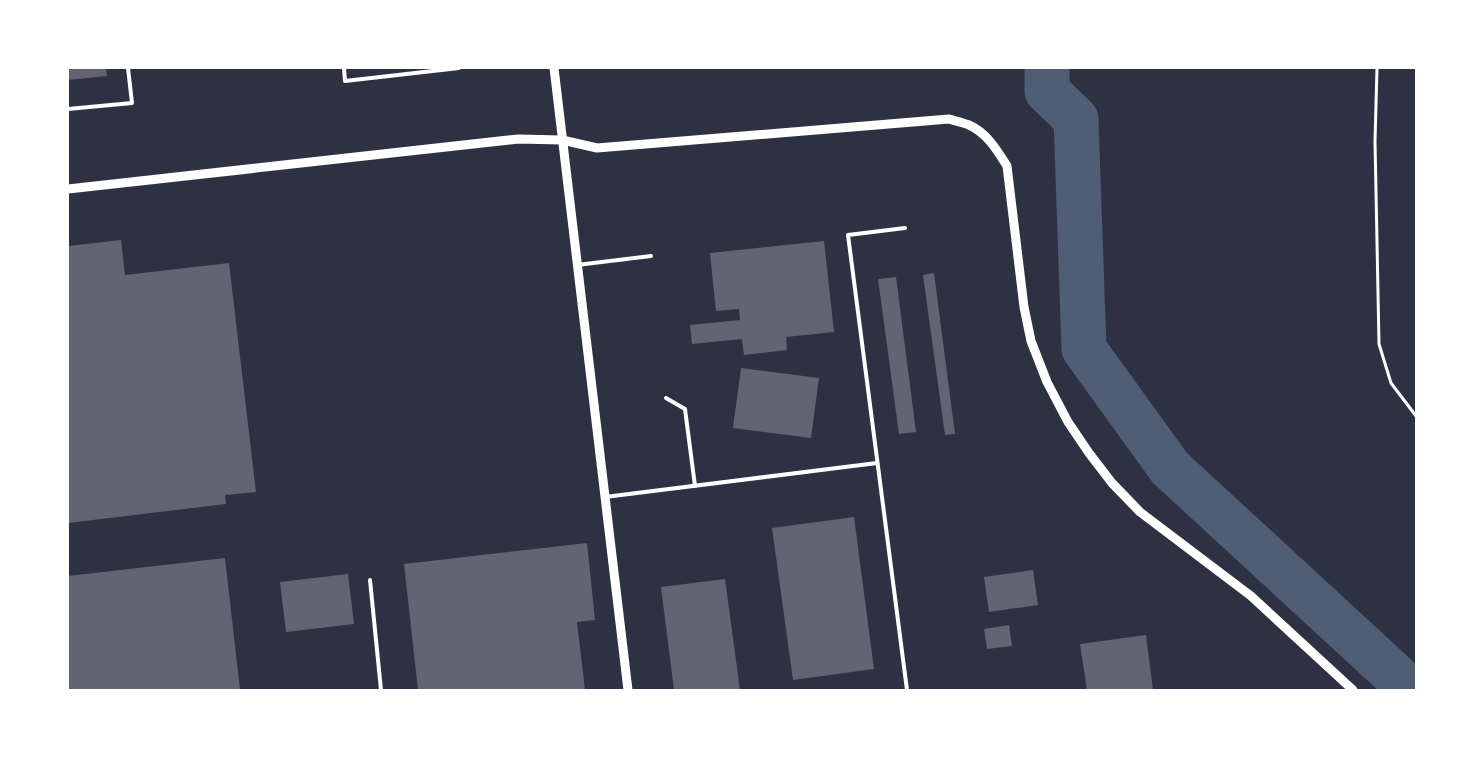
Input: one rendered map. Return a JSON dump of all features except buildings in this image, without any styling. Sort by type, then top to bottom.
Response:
[{"type":"street","points":[[554,68],[628,690]]},
{"type":"street","points":[[68,189],[518,139],[562,140],[597,148],[949,119],[969,125],[983,134],[996,148],[1007,166],[1024,307],[1031,341],[1047,382],[1068,422],[1089,453],[1112,483],[1140,512],[1251,596],[1354,690]]},
{"type":"lane","points":[[68,109],[132,102],[128,68]]},
{"type":"lane","points":[[344,68],[346,81],[459,68]]},
{"type":"lane","points":[[906,228],[848,236],[907,690]]},
{"type":"lane","points":[[577,265],[651,256]]},
{"type":"lane","points":[[666,398],[685,409],[695,486]]},
{"type":"lane","points":[[605,496],[877,463]]},
{"type":"lane","points":[[370,580],[382,690]]},
{"type":"path","points":[[1377,68],[1375,141],[1379,344],[1391,382],[1416,416]]},
{"type":"waterway","points":[[1047,68],[1047,91],[1076,119],[1084,349],[1170,468],[1411,690]]}]
